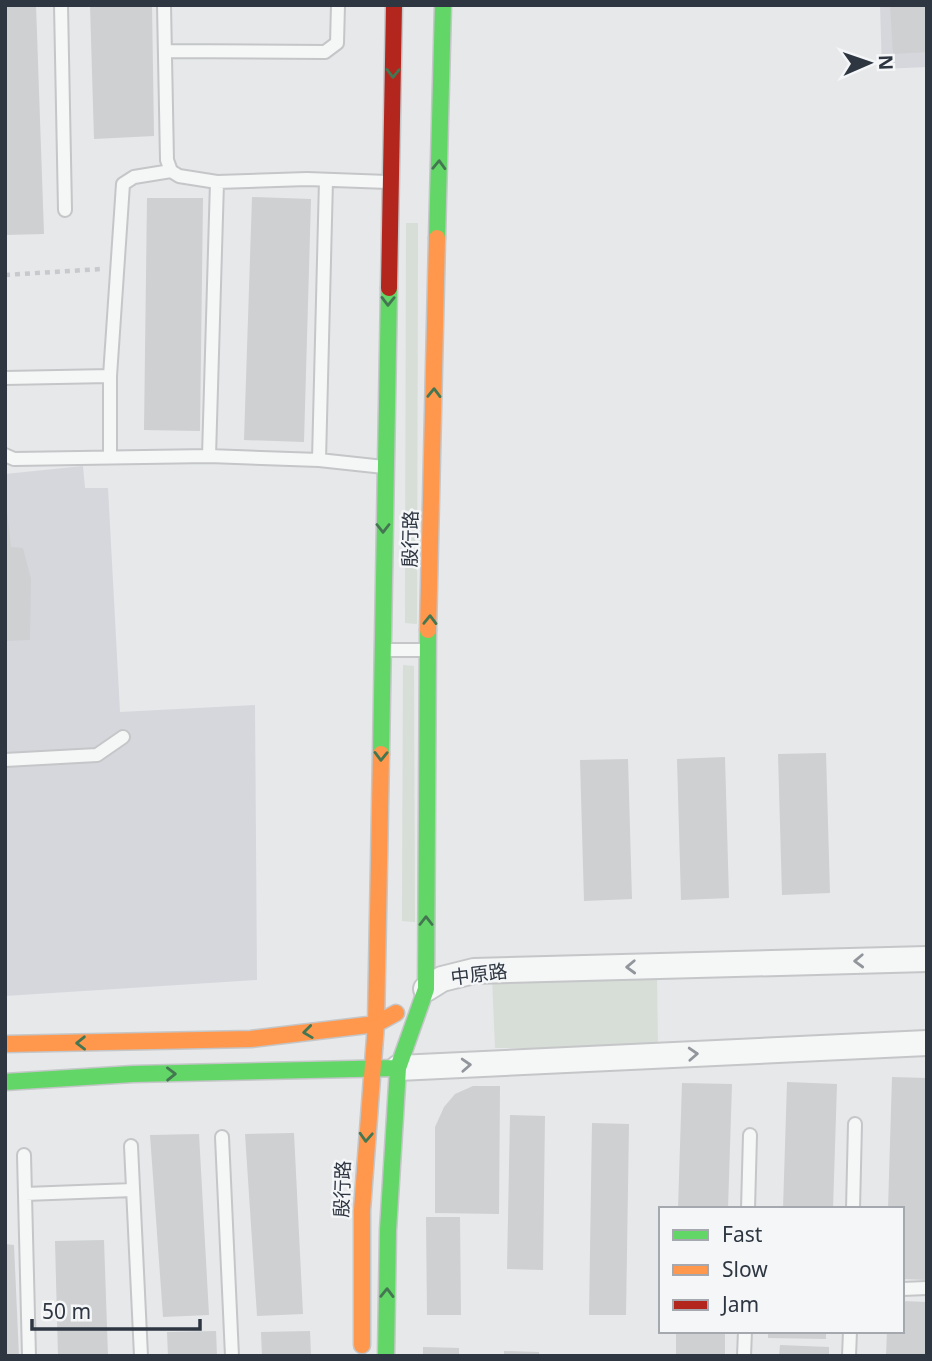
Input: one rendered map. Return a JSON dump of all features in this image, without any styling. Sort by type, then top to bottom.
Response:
[{"type":"main road","name":"殷行路","points":[[386,1356],[386,1069],[376,1024],[394,5]]},
{"type":"main road","name":"殷行路","points":[[362,1356],[362,1210],[366,1126],[386,1069],[426,989],[426,710],[443,5]]},
{"type":"main road","name":"中原路","points":[[5,1044],[251,1039],[376,1024],[399,1012],[426,989]]},
{"type":"main road","name":"殷行路","points":[[376,1024],[386,1069]]},
{"type":"main road","points":[[5,1082],[133,1074],[386,1069]]},
{"type":"street","name":"中原路","points":[[426,989],[442,979],[474,971],[927,959]]},
{"type":"street","points":[[386,1069],[927,1043]]},
{"type":"lane","points":[[61,5],[65,210]]},
{"type":"lane","points":[[164,5],[167,160],[172,171],[179,176],[217,182],[390,182]]},
{"type":"lane","points":[[165,51],[325,52],[337,43],[338,5]]},
{"type":"lane","points":[[110,456],[110,376],[123,184],[134,177],[172,171]]},
{"type":"lane","points":[[319,460],[326,180]]},
{"type":"lane","points":[[209,456],[217,182]]},
{"type":"lane","points":[[5,378],[110,376]]},
{"type":"lane","points":[[5,455],[14,459],[209,456],[319,460],[384,467]]},
{"type":"lane","points":[[382,650],[429,650]]},
{"type":"lane","points":[[5,760],[97,755],[123,737]]},
{"type":"lane","points":[[853,1207],[855,1124]]},
{"type":"lane","points":[[748,1207],[750,1135]]},
{"type":"lane","points":[[222,1137],[232,1356]]},
{"type":"lane","points":[[131,1146],[141,1356]]},
{"type":"lane","points":[[24,1155],[29,1356]]},
{"type":"lane","points":[[25,1194],[134,1191]]},
{"type":"lane","points":[[904,1289],[927,1288]]},
{"type":"lane","points":[[744,1356],[745,1333]]},
{"type":"lane","points":[[849,1356],[850,1333]]},
{"type":"path","points":[[5,275],[116,268]]},
{"type":"shaded area","points":[[880,5],[927,5],[927,67],[882,69]]},
{"type":"shaded area","points":[[406,223],[418,223],[417,624],[405,623]]},
{"type":"shaded area","points":[[83,466],[85,488],[108,488],[120,712],[255,705],[257,980],[5,996],[5,474]]},
{"type":"shaded area","points":[[403,665],[414,666],[415,922],[402,921]]},
{"type":"shaded area","points":[[657,974],[658,1049],[495,1048],[492,976]]},
{"type":"building","points":[[5,5],[36,5],[44,234],[5,235]]},
{"type":"building","points":[[90,5],[152,5],[154,136],[94,139]]},
{"type":"building","points":[[890,5],[927,5],[927,52],[893,54]]},
{"type":"building","points":[[252,197],[311,199],[304,442],[244,440]]},
{"type":"building","points":[[147,198],[203,198],[200,431],[144,430]]},
{"type":"building","points":[[5,492],[11,547],[23,548],[31,579],[30,640],[5,641]]},
{"type":"building","points":[[826,753],[830,893],[782,895],[778,754]]},
{"type":"building","points":[[725,757],[729,898],[681,900],[677,759]]},
{"type":"building","points":[[628,759],[632,899],[584,901],[580,760]]},
{"type":"building","points":[[892,1077],[927,1078],[927,1280],[904,1279],[904,1207],[888,1207]]},
{"type":"building","points":[[787,1082],[837,1084],[833,1207],[783,1207]]},
{"type":"building","points":[[682,1083],[732,1084],[728,1207],[678,1207]]},
{"type":"building","points":[[473,1086],[500,1086],[499,1214],[435,1213],[435,1127],[444,1107],[455,1094]]},
{"type":"building","points":[[510,1115],[545,1116],[543,1270],[507,1269]]},
{"type":"building","points":[[592,1123],[629,1124],[626,1315],[589,1315]]},
{"type":"building","points":[[294,1133],[303,1314],[257,1316],[245,1134]]},
{"type":"building","points":[[199,1134],[209,1315],[163,1317],[150,1135]]},
{"type":"building","points":[[426,1217],[460,1217],[461,1315],[427,1315]]},
{"type":"building","points":[[104,1240],[108,1356],[58,1356],[55,1241]]},
{"type":"building","points":[[5,1244],[14,1245],[19,1356],[5,1356]]},
{"type":"building","points":[[904,1301],[927,1302],[927,1356],[886,1356],[887,1333],[904,1333]]},
{"type":"building","points":[[216,1331],[217,1356],[168,1356],[167,1332]]},
{"type":"building","points":[[310,1331],[311,1356],[262,1356],[261,1332]]},
{"type":"building","points":[[676,1333],[725,1333],[725,1356],[676,1356]]},
{"type":"building","points":[[768,1333],[826,1333],[826,1339],[768,1338]]},
{"type":"building","points":[[780,1345],[829,1347],[829,1356],[779,1356]]},
{"type":"building","points":[[423,1347],[459,1348],[459,1356],[423,1356]]},
{"type":"building","points":[[504,1351],[539,1352],[539,1356],[504,1356]]},
{"type":"traffic: fast","points":[[437,238],[443,5]]},
{"type":"traffic: fast","points":[[381,754],[389,288]]},
{"type":"traffic: fast","points":[[386,1356],[388,1230],[398,1068],[426,989],[428,630]]},
{"type":"traffic: fast","points":[[5,1082],[133,1074],[397,1068]]},
{"type":"traffic: slow","points":[[428,630],[437,238]]},
{"type":"traffic: slow","points":[[362,1345],[362,1210],[376,1024],[381,754]]},
{"type":"traffic: slow","points":[[5,1044],[251,1039],[376,1024],[396,1013]]},
{"type":"traffic: jam","points":[[389,288],[394,5]]}]
